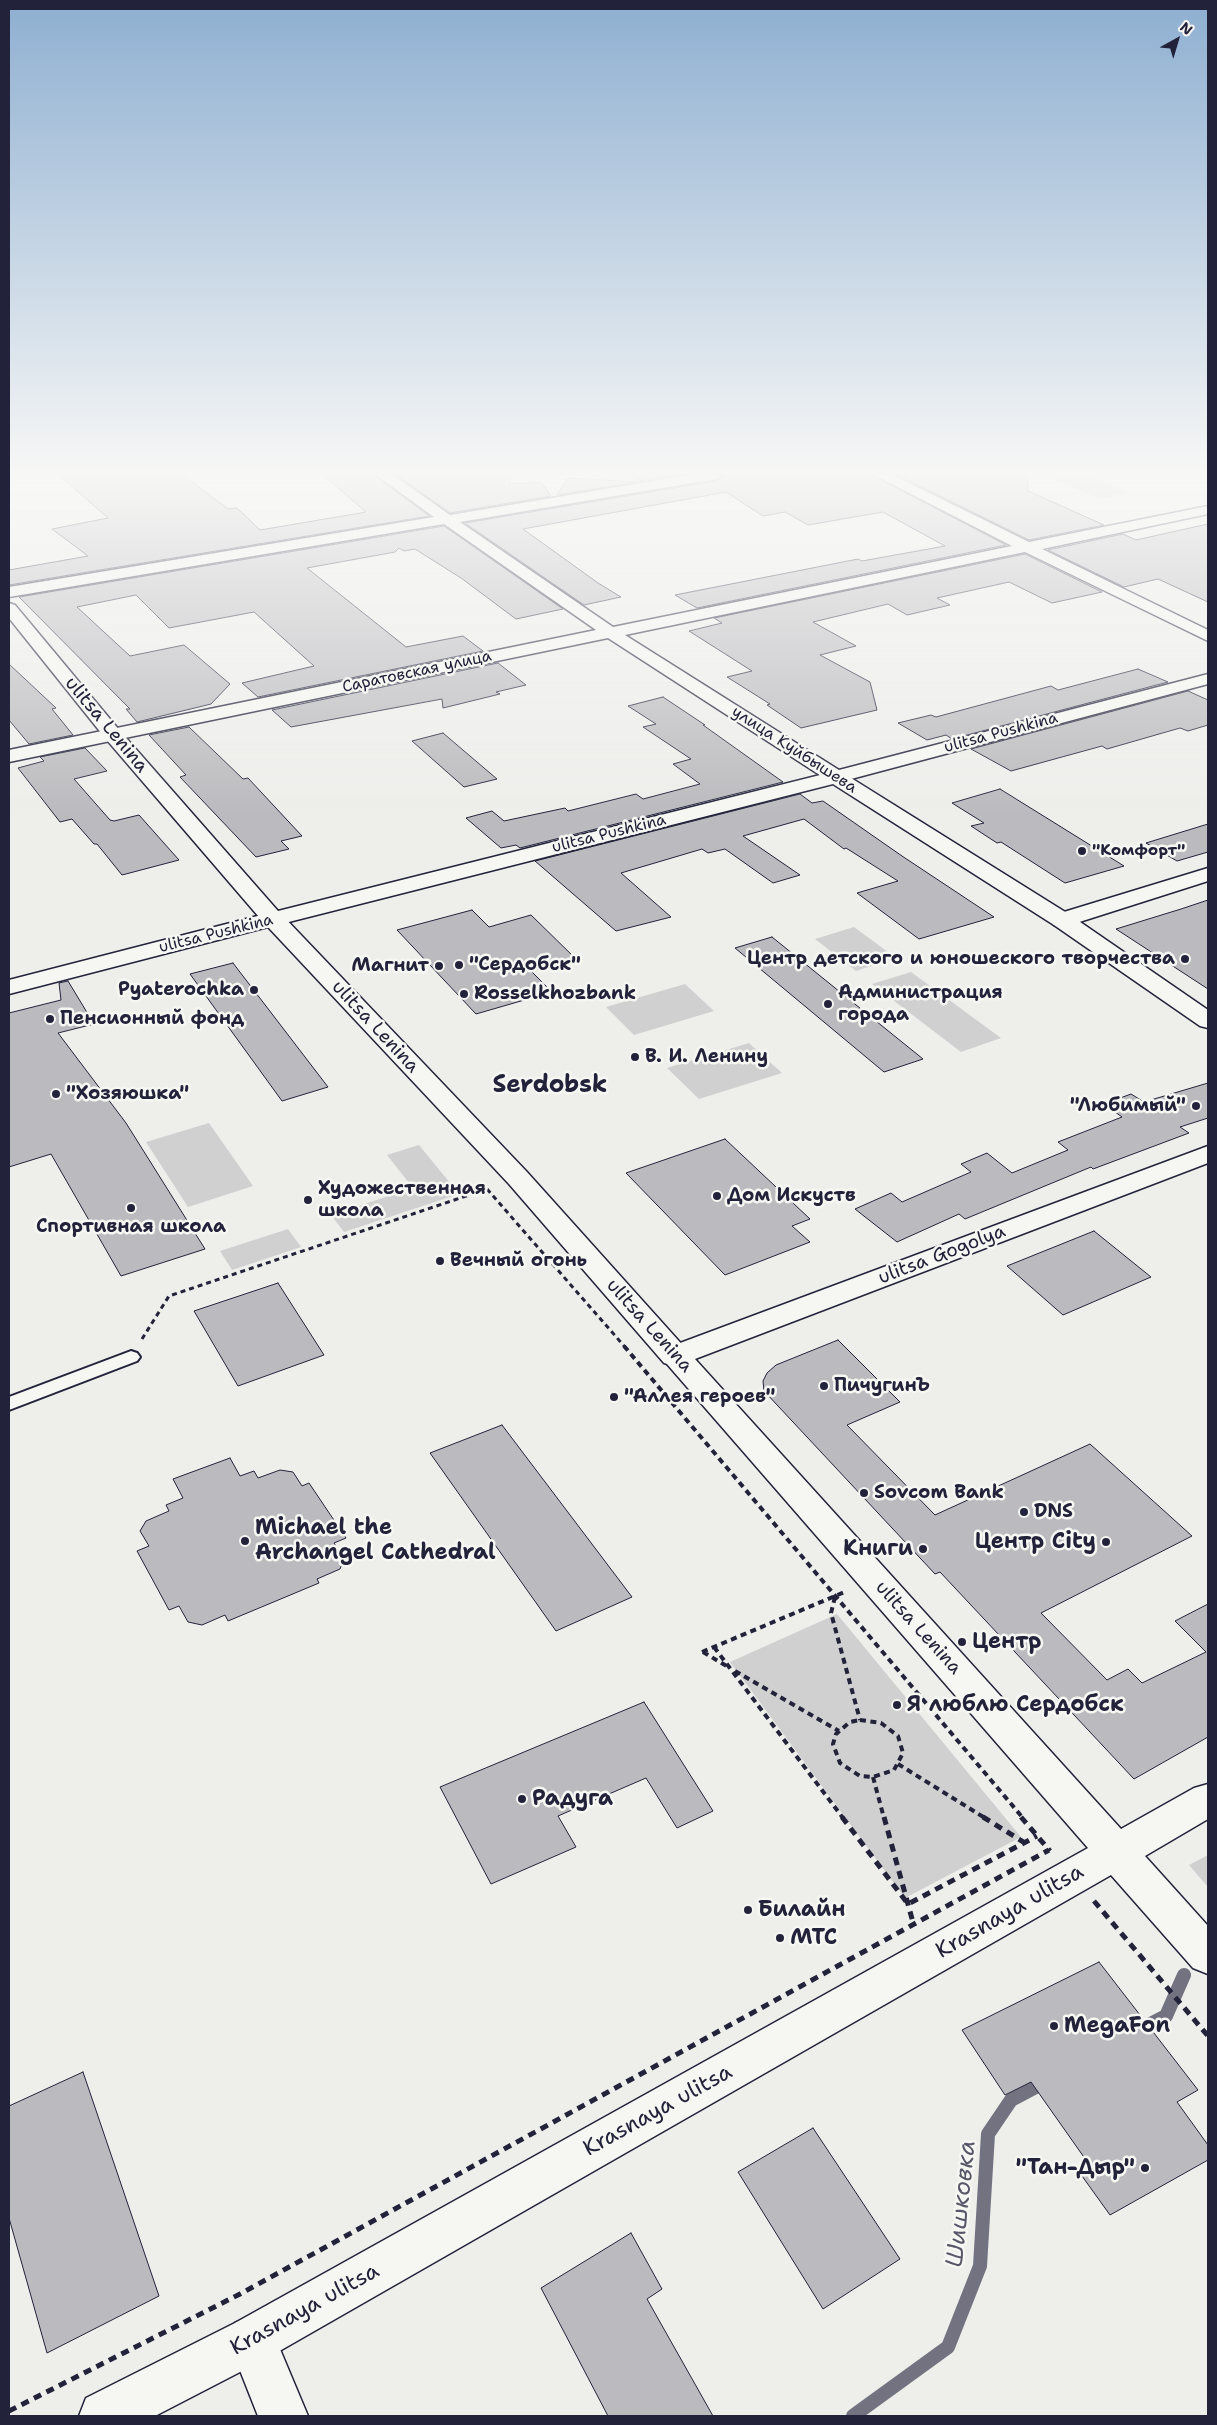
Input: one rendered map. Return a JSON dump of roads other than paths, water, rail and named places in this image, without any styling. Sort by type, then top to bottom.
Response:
[{"type":"street","points":[[9,592],[32,588]]},
{"type":"street","name":"улица Куйбышева","points":[[546,588],[611,633],[1062,920],[1208,1021]]},
{"type":"street","name":"Саратовская улица","points":[[9,756],[827,588]]},
{"type":"street","points":[[1110,588],[1208,636]]},
{"type":"street","name":"ulitsa Lenina","points":[[9,608],[113,735],[273,920],[518,1178],[1208,1954]]},
{"type":"street","name":"ulitsa Pushkina","points":[[9,987],[836,777],[1208,679]]},
{"type":"street","points":[[1062,920],[1208,874]]},
{"type":"street","name":"ulitsa Gogolya","points":[[676,1356],[1208,1154]]},
{"type":"street","name":"Krasnaya ulitsa","points":[[104,2416],[252,2340],[919,1943],[1117,1850],[1208,1800]]},
{"type":"street","points":[[252,2340],[283,2416]]},
{"type":"lane","points":[[9,1404],[131,1357]]},
{"type":"waterway","points":[[1139,2030],[1166,2016],[1184,1975]]},
{"type":"waterway","name":"Шишковка","points":[[853,2416],[948,2347],[980,2266],[988,2134],[1011,2100],[1045,2082]]},
{"type":"place","name":"\"Комфорт\"","points":[[1082,851]]},
{"type":"place","name":"Центр детского и юношеского творчества","points":[[1185,959]]},
{"type":"place","name":"\"Сердобск\"","points":[[459,965]]},
{"type":"place","name":"Магнит","points":[[439,966]]},
{"type":"place","name":"Pyaterochka","points":[[254,990]]},
{"type":"place","name":"Rosselkhozbank","points":[[464,994]]},
{"type":"place","name":"Администрация города","points":[[828,1004]]},
{"type":"place","name":"Пенсионный фонд","points":[[50,1019]]},
{"type":"place","name":"В. И. Ленину","points":[[635,1057]]},
{"type":"place","name":"\"Хозяюшка\"","points":[[56,1094]]},
{"type":"place","name":"\"Любимый\"","points":[[1196,1106]]},
{"type":"place","name":"Дом Искуств","points":[[717,1196]]},
{"type":"place","name":"Художественная школа","points":[[308,1200]]},
{"type":"place","name":"Спортивная школа","points":[[131,1208]]},
{"type":"place","name":"Вечный огонь","points":[[440,1261]]},
{"type":"place","name":"ПичугинЪ","points":[[824,1386]]},
{"type":"place","name":"\"Аллея героев\"","points":[[614,1397]]},
{"type":"place","name":"Sovcom Bank","points":[[864,1493]]},
{"type":"place","name":"DNS","points":[[1024,1512]]},
{"type":"place","name":"Michael the Archangel Cathedral","points":[[245,1541]]},
{"type":"place","name":"Центр City","points":[[1106,1542]]},
{"type":"place","name":"Книги","points":[[923,1549]]},
{"type":"place","name":"Центр","points":[[962,1642]]},
{"type":"place","name":"Я люблю Сердобск","points":[[897,1705]]},
{"type":"place","name":"Радуга","points":[[522,1799]]},
{"type":"place","name":"Билайн","points":[[748,1910]]},
{"type":"place","name":"МТС","points":[[780,1938]]},
{"type":"place","name":"MegaFon","points":[[1054,2026]]},
{"type":"place","name":"\"Тан-Дыр\"","points":[[1145,2168]]},
{"type":"district","name":"Serdobsk","points":[[550,1086]]}]
